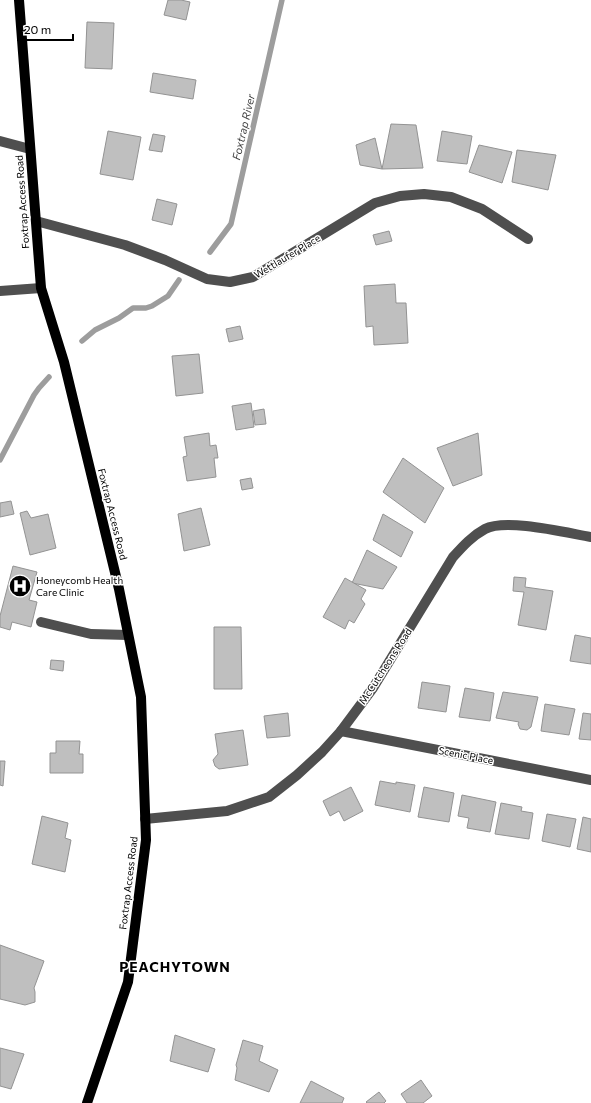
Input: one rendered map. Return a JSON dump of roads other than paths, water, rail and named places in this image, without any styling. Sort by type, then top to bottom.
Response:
[{"type":"main road","name":"Foxtrap Access Road","points":[[19,0],[41,288],[64,362],[119,589],[141,697],[146,840],[128,982],[86,1103]]},
{"type":"street","points":[[0,141],[30,148]]},
{"type":"street","name":"Wettlaufer Place","points":[[36,221],[125,245],[207,278],[230,282],[253,277],[375,204],[400,196],[424,194],[451,197],[482,209],[528,239]]},
{"type":"street","points":[[0,291],[41,288]]},
{"type":"street","name":"McCutcheons Road","points":[[145,819],[227,811],[269,797],[297,775],[322,752],[341,731],[373,688],[453,557],[470,539],[487,528],[508,525],[533,527],[591,537]]},
{"type":"street","points":[[40,622],[91,634],[128,635]]},
{"type":"street","name":"Scenic Place","points":[[341,731],[591,780]]},
{"type":"waterway","name":"Foxtrap River","points":[[210,252],[231,224],[282,0]]},
{"type":"waterway","name":"Foxtrap River","points":[[82,341],[95,330],[119,318],[133,308],[146,308],[152,306],[168,296],[179,280]]},
{"type":"waterway","name":"Foxtrap River","points":[[0,460],[34,395],[49,377]]},
{"type":"place","name":"Honeycomb Health Care Clinic","points":[[20,586]]},
{"type":"district","name":"PEACHYTOWN","points":[[175,966]]}]
